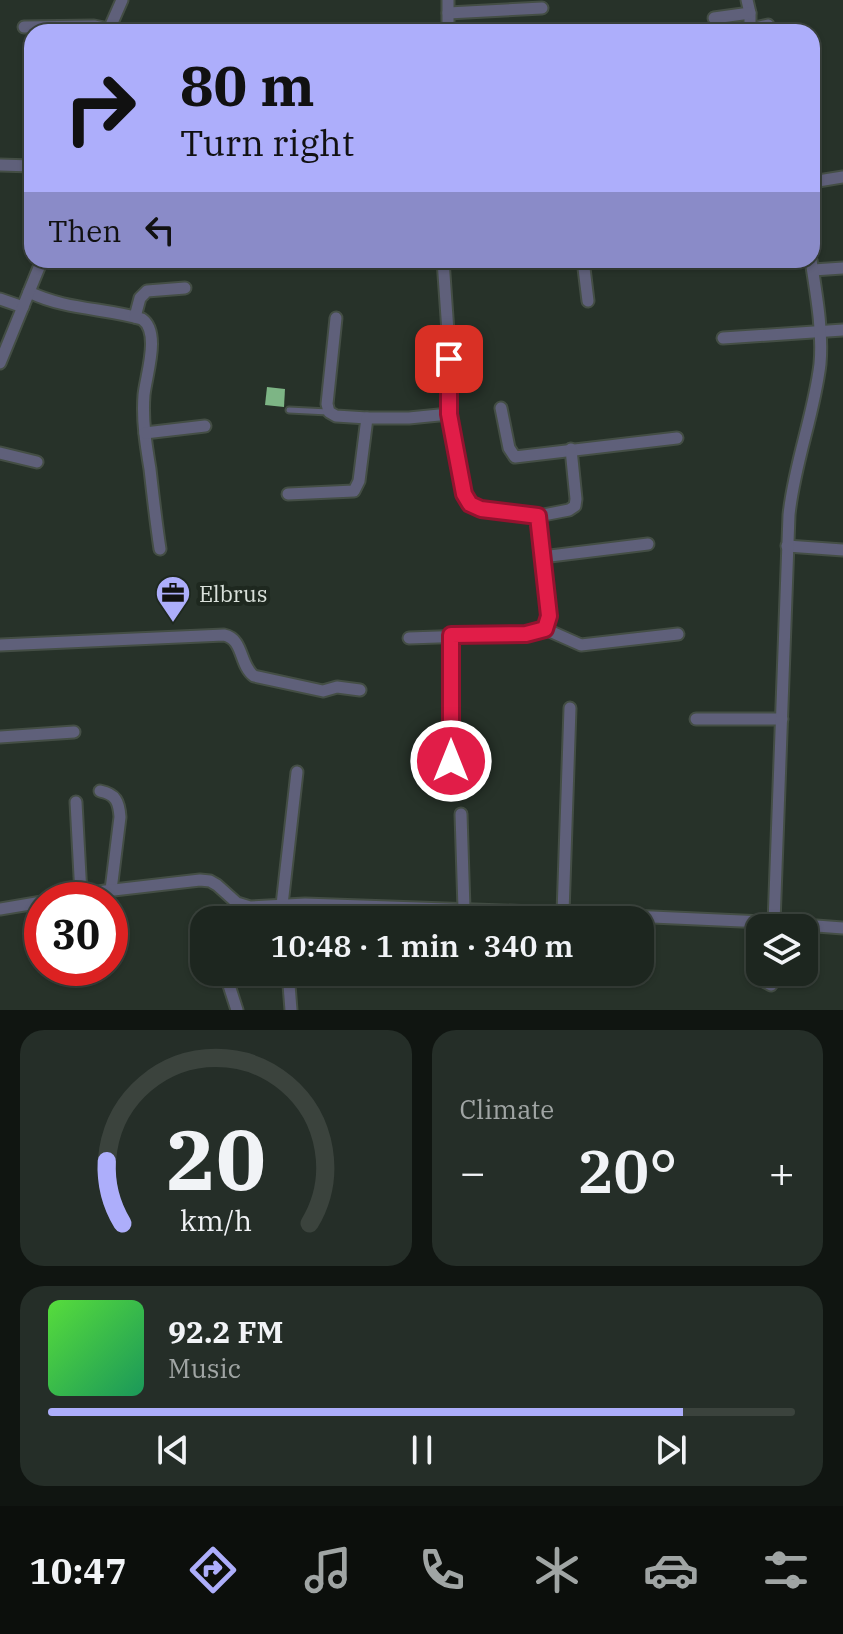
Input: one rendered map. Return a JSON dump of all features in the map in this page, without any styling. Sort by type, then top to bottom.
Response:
[{"type":"street","points":[[111,24],[122,0]]},
{"type":"street","points":[[747,0],[750,24]]},
{"type":"street","points":[[448,6],[542,8]]},
{"type":"street","points":[[714,18],[750,13]]},
{"type":"street","points":[[0,165],[24,166]]},
{"type":"street","points":[[820,181],[843,177]]},
{"type":"street","points":[[820,266],[843,268]]},
{"type":"street","points":[[0,363],[39,268]]},
{"type":"street","points":[[444,268],[449,414],[464,494],[470,504],[481,509],[538,516],[569,510],[575,506],[576,499],[571,449]]},
{"type":"street","points":[[584,268],[588,301]]},
{"type":"street","points":[[768,914],[782,719],[790,500],[820,363],[820,331],[812,268]]},
{"type":"street","points":[[135,317],[140,298],[147,291],[185,288]]},
{"type":"street","points":[[29,292],[44,299],[147,322],[152,334],[144,394],[145,433],[160,549]]},
{"type":"street","points":[[0,299],[23,307]]},
{"type":"street","points":[[336,318],[327,404],[329,412],[336,416],[367,418],[449,414]]},
{"type":"street","points":[[723,338],[843,330]]},
{"type":"street","points":[[501,408],[509,448],[515,457],[677,438]]},
{"type":"street","points":[[288,494],[354,491],[359,481],[367,418]]},
{"type":"street","points":[[145,433],[205,426]]},
{"type":"street","points":[[0,453],[37,462]]},
{"type":"street","points":[[538,516],[549,616],[545,629]]},
{"type":"street","points":[[542,557],[648,544]]},
{"type":"street","points":[[787,546],[843,550]]},
{"type":"street","points":[[409,638],[526,634],[545,629],[589,646],[678,634]]},
{"type":"street","points":[[0,645],[224,635],[236,640],[248,672],[254,676],[323,691],[337,687],[360,690]]},
{"type":"street","points":[[451,635],[451,761]]},
{"type":"street","points":[[563,906],[570,708]]},
{"type":"street","points":[[696,719],[782,719]]},
{"type":"street","points":[[0,737],[74,732]]},
{"type":"street","points":[[282,905],[297,772]]},
{"type":"street","points":[[100,791],[115,797],[119,807],[112,882]]},
{"type":"street","points":[[76,802],[80,882]]},
{"type":"street","points":[[461,814],[464,906]]},
{"type":"street","points":[[128,888],[200,880],[217,885],[241,906],[369,906]]},
{"type":"street","points":[[0,909],[24,905]]},
{"type":"street","points":[[654,918],[746,923]]},
{"type":"street","points":[[818,927],[843,928]]},
{"type":"street","points":[[229,986],[237,1010]]},
{"type":"street","points":[[289,986],[291,1010]]},
{"type":"lane","points":[[289,410],[329,412]]},
{"type":"building","points":[[267,387],[285,389],[284,407],[265,405]]},
{"type":"place","name":"Elbrus","points":[[173,624]]},
{"type":"route","points":[[449,359],[449,414],[464,494],[470,504],[481,509],[538,516],[549,616],[545,629],[538,632],[451,635],[451,761]]}]
